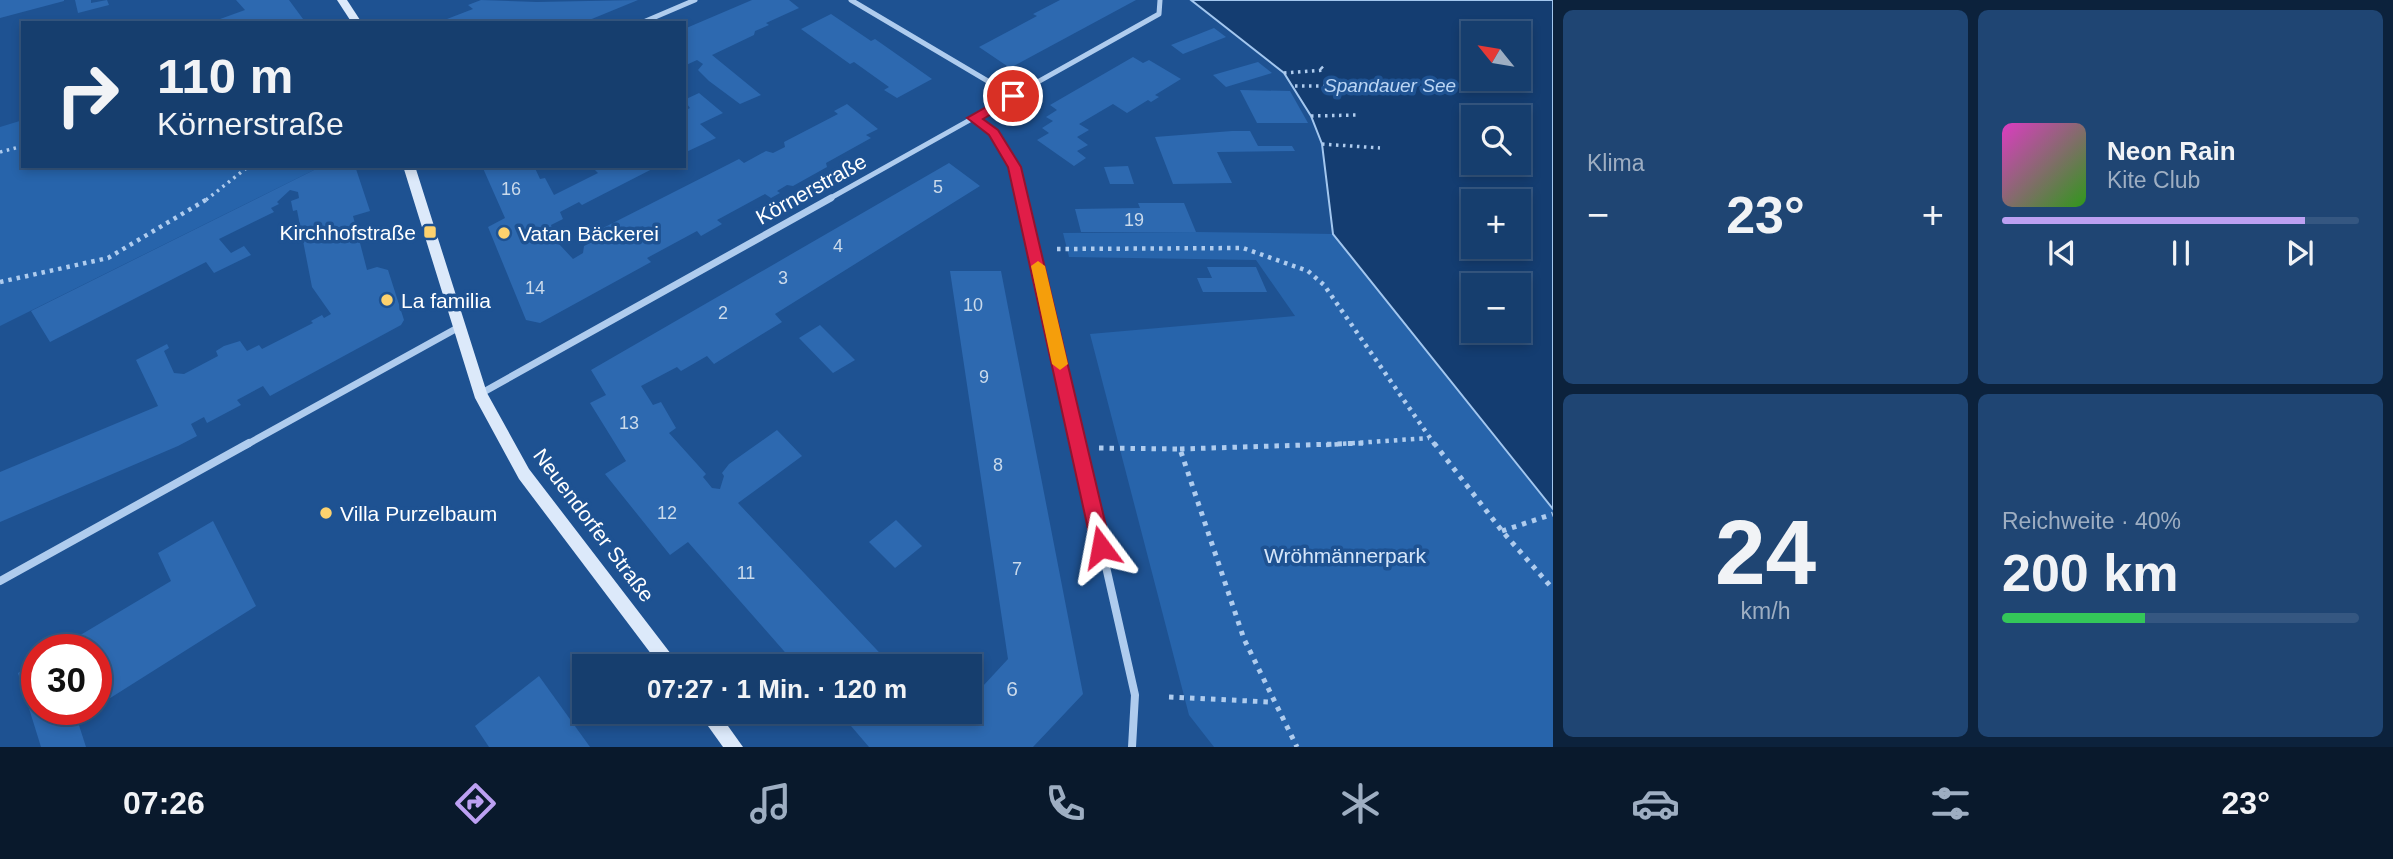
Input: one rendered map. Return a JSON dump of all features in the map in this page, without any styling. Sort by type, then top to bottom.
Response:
[{"type":"main road","points":[[342,0],[356,21]]},
{"type":"main road","name":"Neuendorfer Straße","points":[[410,168],[480,394],[524,474],[662,654]]},
{"type":"main road","points":[[716,724],[734,747]]},
{"type":"street","points":[[646,21],[695,0]]},
{"type":"street","points":[[851,0],[1013,96]]},
{"type":"street","name":"Körnerstraße","points":[[480,394],[1159,14],[1162,2],[1160,0]]},
{"type":"street","points":[[974,118],[993,132],[1015,167],[1135,695],[1132,747]]},
{"type":"street","points":[[0,581],[461,326]]},
{"type":"path","points":[[1284,73],[1324,71],[1320,66]]},
{"type":"path","points":[[1295,86],[1339,86]]},
{"type":"path","points":[[1311,116],[1358,115]]},
{"type":"path","points":[[1322,144],[1380,148]]},
{"type":"path","points":[[0,152],[21,147]]},
{"type":"path","points":[[0,282],[108,258],[219,192],[246,168]]},
{"type":"path","points":[[1057,249],[1243,248],[1308,271],[1331,294],[1430,438],[1502,531],[1553,589]]},
{"type":"path","points":[[1107,449],[1357,444],[1430,438]]},
{"type":"path","points":[[1180,449],[1227,603],[1270,702],[1297,747]]},
{"type":"path","points":[[1502,531],[1553,514]]},
{"type":"path","points":[[1169,697],[1270,702]]},
{"type":"green space","points":[[21,121],[21,168],[318,168],[0,326],[0,127]]},
{"type":"green space","name":"Wröhmännerpark","points":[[1063,233],[1333,234],[1553,509],[1553,747],[1214,747],[1189,715],[1090,334],[1295,316],[1256,260],[1069,257]]},
{"type":"water","name":"Spandauer See","points":[[1191,0],[1553,0],[1553,509],[1333,234],[1322,144],[1311,116],[1284,73]]},
{"type":"building","points":[[0,0],[64,0],[64,1],[0,18]]},
{"type":"building","points":[[75,0],[91,0],[91,3],[107,0],[109,5],[78,13]]},
{"type":"building","points":[[236,0],[289,0],[305,21],[215,21],[245,10]]},
{"type":"building","points":[[481,0],[638,0],[587,21],[447,19],[473,9],[468,5]]},
{"type":"building","points":[[752,0],[789,0],[799,8],[766,23],[769,25],[755,31],[754,35],[712,55],[761,95],[740,104],[698,70],[703,64],[697,60],[686,65],[686,28]]},
{"type":"building","points":[[1060,0],[1136,0],[1010,68],[979,47],[1037,16],[1033,14]]},
{"type":"building","points":[[831,14],[871,41],[875,39],[932,79],[897,98],[884,90],[889,87],[854,62],[850,64],[801,29]]},
{"type":"building","points":[[1214,28],[1226,37],[1183,54],[1171,45]]},
{"type":"building","points":[[1133,57],[1143,63],[1149,60],[1181,79],[1155,95],[1159,97],[1151,102],[1148,100],[1127,113],[1113,104],[1079,124],[1089,130],[1077,137],[1088,145],[1077,151],[1086,158],[1074,166],[1037,140],[1049,133],[1042,128],[1053,121],[1046,117],[1057,110],[1050,105]]},
{"type":"building","points":[[1258,62],[1272,73],[1226,87],[1213,75]]},
{"type":"building","points":[[1240,90],[1290,91],[1308,123],[1257,123]]},
{"type":"building","points":[[699,93],[723,113],[700,124],[716,138],[686,152],[686,110],[690,108],[686,99]]},
{"type":"building","points":[[847,104],[878,129],[866,135],[871,138],[826,163],[827,167],[793,186],[787,185],[771,198],[765,194],[717,220],[722,224],[701,236],[697,231],[647,258],[651,262],[540,323],[526,320],[488,227],[505,218],[483,168],[535,168],[540,179],[545,178],[554,195],[598,173],[593,168],[654,168],[582,205],[579,202],[560,212],[563,219],[551,225],[553,231],[560,234],[559,244],[573,259],[583,253],[584,246],[608,234],[603,228],[739,159],[744,163],[766,151],[773,153],[785,147],[784,142],[838,114],[834,111]]},
{"type":"building","points":[[1250,131],[1258,146],[1292,146],[1295,151],[1217,152],[1232,183],[1173,184],[1155,137]]},
{"type":"building","points":[[949,163],[980,186],[775,314],[782,322],[714,364],[707,356],[681,371],[677,367],[641,386],[653,405],[661,402],[676,428],[669,433],[706,474],[703,477],[712,488],[720,489],[724,476],[722,473],[729,464],[777,430],[802,456],[738,503],[881,654],[787,654],[688,542],[670,555],[605,474],[626,461],[590,403],[606,395],[591,370]]},
{"type":"building","points":[[1128,166],[1134,184],[1110,184],[1104,167]]},
{"type":"building","points":[[318,168],[356,168],[370,211],[353,216],[367,270],[377,267],[388,270],[404,320],[401,325],[270,396],[263,386],[237,400],[241,405],[207,423],[204,417],[191,424],[197,436],[178,446],[0,522],[0,472],[158,406],[136,360],[167,344],[169,348],[164,351],[174,373],[184,374],[218,356],[216,351],[224,346],[240,341],[247,351],[259,345],[262,349],[313,323],[311,321],[322,315],[324,318],[331,314],[312,287],[297,210],[293,211],[291,201],[299,198],[298,192],[290,190],[277,202],[279,204],[271,208],[274,212],[219,239],[231,253],[244,246],[251,255],[214,273],[206,262],[50,342],[31,311]]},
{"type":"building","points":[[1138,203],[1184,203],[1196,232],[1081,232],[1075,209],[1140,208]]},
{"type":"building","points":[[1207,267],[1256,267],[1267,292],[1203,292],[1197,278],[1212,278]]},
{"type":"building","points":[[950,271],[1001,271],[1083,694],[1033,747],[869,747],[849,724],[982,724],[982,687],[1008,659]]},
{"type":"building","points":[[820,325],[855,360],[833,373],[799,338]]},
{"type":"building","points":[[896,520],[922,546],[895,568],[869,542]]},
{"type":"building","points":[[213,521],[256,606],[112,697],[112,634],[82,634],[171,581],[158,553]]},
{"type":"building","points":[[539,676],[590,747],[489,747],[475,726]]},
{"type":"building","points":[[34,725],[79,725],[86,747],[41,747]]},
{"type":"slow traffic","points":[[1038,266],[1060,364]]},
{"type":"place","name":"Kirchhofstraße","points":[[430,232]]},
{"type":"place","name":"Vatan Bäckerei","points":[[504,233]]},
{"type":"place","name":"La familia","points":[[387,300]]},
{"type":"place","name":"Villa Purzelbaum","points":[[326,513]]},
{"type":"route","points":[[1013,96],[974,118],[993,132],[1015,167],[1101,547]]}]
